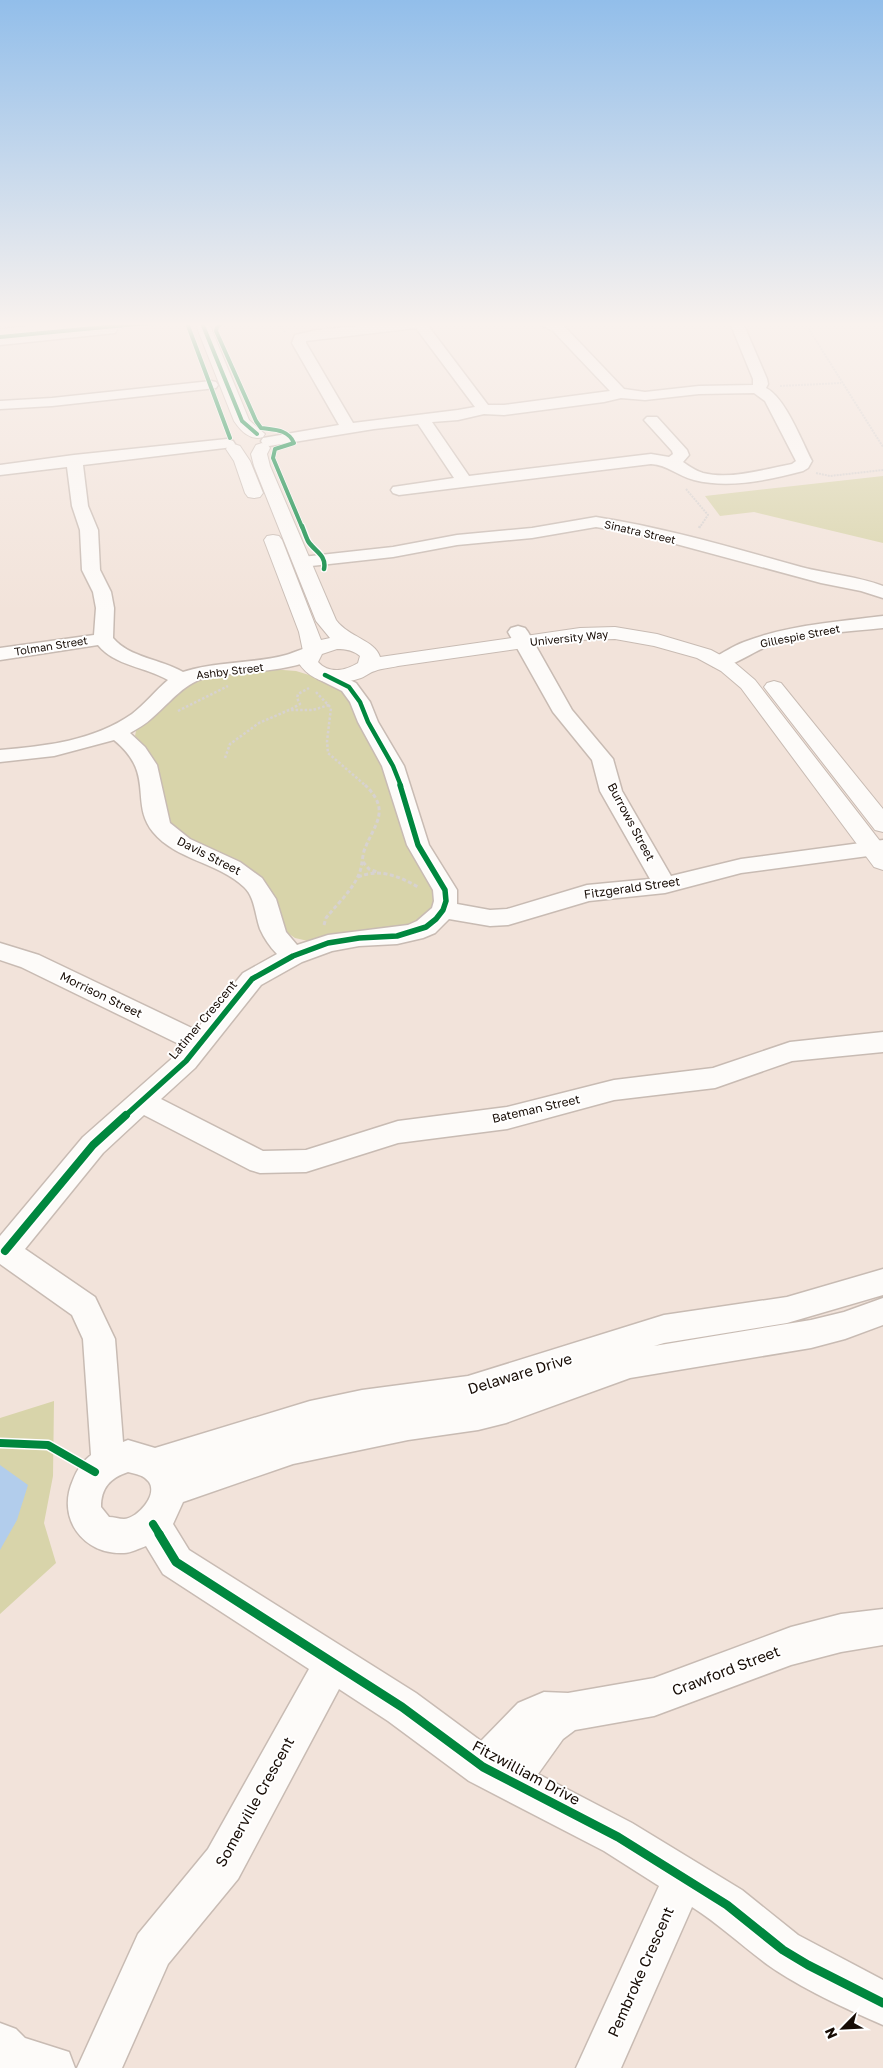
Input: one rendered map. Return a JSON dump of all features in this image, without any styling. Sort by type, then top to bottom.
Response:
[{"type":"street","points":[[224,420],[230,444],[242,461],[309,632],[312,651],[308,662],[312,668],[314,680]]},
{"type":"street","points":[[243,420],[245,424],[263,441]]},
{"type":"street","points":[[343,420],[348,428]]},
{"type":"street","points":[[0,470],[74,460],[230,444],[248,451],[263,441],[418,420]]},
{"type":"street","points":[[422,420],[465,482]]},
{"type":"street","points":[[652,420],[679,450],[681,455],[673,462]]},
{"type":"street","points":[[399,490],[651,460],[673,462],[688,473],[719,480],[797,468],[804,461],[782,420]]},
{"type":"street","points":[[263,441],[259,456],[262,466],[328,624],[336,634],[361,656]]},
{"type":"street","points":[[74,460],[80,506],[90,530],[91,570],[102,592],[105,608],[102,639],[113,651],[129,659],[155,666],[182,680]]},
{"type":"street","name":"Sinatra Street","points":[[302,562],[393,552],[457,540],[532,533],[596,522],[633,528],[731,552],[827,579],[866,586],[883,593]]},
{"type":"street","points":[[283,565],[302,562]]},
{"type":"street","name":"Gillespie Street","points":[[727,658],[751,646],[770,640],[883,622]]},
{"type":"street","name":"University Way","points":[[361,656],[521,637],[621,634],[727,658],[757,668],[765,676],[883,825]]},
{"type":"street","name":"Burrows Street","points":[[521,637],[563,712],[602,759],[611,791],[665,885]]},
{"type":"street","name":"Tolman Street","points":[[0,654],[102,639]]},
{"type":"street","points":[[312,651],[330,644],[361,656]]},
{"type":"street","name":"Ashby Street","points":[[0,756],[66,748],[116,732],[143,715],[166,690],[182,680],[207,672],[274,665],[292,661],[312,651]]},
{"type":"street","points":[[314,680],[349,675],[361,656]]},
{"type":"street","points":[[360,702],[361,656]]},
{"type":"street","name":"University Way","points":[[727,658],[736,673],[748,684],[880,853]]},
{"type":"street","name":"Ashby Street","points":[[274,665],[314,680]]},
{"type":"street","points":[[314,680],[348,685],[360,702],[368,722],[399,781],[418,845],[444,887],[444,903]]},
{"type":"street","name":"Davis Street","points":[[116,732],[134,745],[143,758],[150,777],[154,812],[161,826],[178,842],[235,868],[254,883],[264,898],[275,934],[293,956]]},
{"type":"street","name":"Fitzgerald Street","points":[[444,903],[490,918],[508,917],[587,893],[665,885],[741,866],[880,853]]},
{"type":"street","name":"Latimer Crescent","points":[[3,1249],[93,1145],[186,1061],[252,979],[293,956],[338,941],[408,934],[426,927],[436,919],[444,903]]},
{"type":"street","name":"Morrison Street","points":[[0,951],[30,961],[200,1043]]},
{"type":"street","name":"Bateman Street","points":[[141,1102],[260,1162],[306,1161],[398,1132],[507,1118],[614,1090],[715,1078],[790,1052],[883,1042]]},
{"type":"street","points":[[3,1249],[84,1306],[99,1339],[108,1462]]},
{"type":"street","name":"Delaware Drive","points":[[159,1493],[310,1416],[362,1405],[468,1391],[664,1329],[787,1310],[883,1282]]},
{"type":"street","name":"Delaware Drive","points":[[159,1493],[293,1448],[408,1425],[478,1415],[506,1408],[630,1364],[811,1334],[845,1325],[883,1311]]},
{"type":"street","points":[[128,1456],[143,1457],[159,1493],[133,1535],[112,1536],[98,1531],[88,1522],[83,1508],[83,1494],[89,1480],[108,1462],[128,1456]]},
{"type":"street","name":"Fitzwilliam Drive","points":[[159,1493],[176,1562],[402,1707],[496,1774],[596,1824],[684,1877],[740,1914],[783,1950],[808,1965],[883,2003]]},
{"type":"street","name":"Crawford Street","points":[[496,1774],[548,1725],[568,1712],[654,1697],[791,1646],[841,1633],[883,1627]]},
{"type":"street","name":"Somerville Crescent","points":[[99,2068],[152,1949],[223,1864],[333,1662]]},
{"type":"street","name":"Pembroke Crescent","points":[[598,2068],[684,1877]]},
{"type":"street","points":[[0,2046],[12,2057],[53,2068]]},
{"type":"path","points":[[865,420],[883,447]]},
{"type":"path","points":[[689,543],[708,514],[685,488],[704,478]]},
{"type":"path","points":[[302,710],[297,695],[314,680],[319,694],[329,705],[332,712],[327,741],[328,753],[369,789],[380,808],[380,822],[363,852],[363,862],[358,878],[326,918],[323,931]]},
{"type":"path","points":[[176,712],[230,685]]},
{"type":"path","points":[[225,758],[228,747],[241,734],[260,722],[289,710],[300,703]]},
{"type":"path","points":[[289,710],[316,709],[329,705]]},
{"type":"path","points":[[363,862],[369,869],[393,875],[430,896],[437,897],[444,903]]},
{"type":"path","points":[[358,878],[365,874],[377,872]]},
{"type":"shaded area","points":[[883,476],[883,543],[754,512],[720,516],[705,496]]},
{"type":"shaded area","points":[[270,669],[296,671],[342,685],[384,763],[436,890],[433,909],[415,924],[308,941],[295,938],[286,932],[242,863],[184,838],[166,819],[153,761],[135,736],[137,726],[171,694],[200,678]]},
{"type":"shaded area","points":[[54,1401],[53,1476],[44,1523],[56,1563],[0,1614],[0,1418]]},
{"type":"water","points":[[0,1465],[28,1485],[17,1520],[0,1550]]},
{"type":"cycle path","points":[[224,420],[230,438]]},
{"type":"cycle path","points":[[241,420],[249,429],[257,434]]},
{"type":"cycle path","points":[[255,420],[261,428],[285,432],[292,438],[294,443],[275,449],[273,458],[309,543],[321,554],[325,565],[324,569]]},
{"type":"cycle path","points":[[5,1251],[93,1145],[186,1061],[252,979],[293,956],[328,943],[359,938],[397,936],[414,932],[426,927],[443,910],[446,901],[445,890],[418,845],[393,766],[368,722],[360,702],[349,687],[325,675]]},
{"type":"cycle path","points":[[0,1443],[48,1445],[95,1472]]},
{"type":"cycle path","points":[[153,1524],[176,1562],[402,1707],[483,1767],[618,1837],[727,1905],[783,1950],[808,1965],[883,2003]]}]
